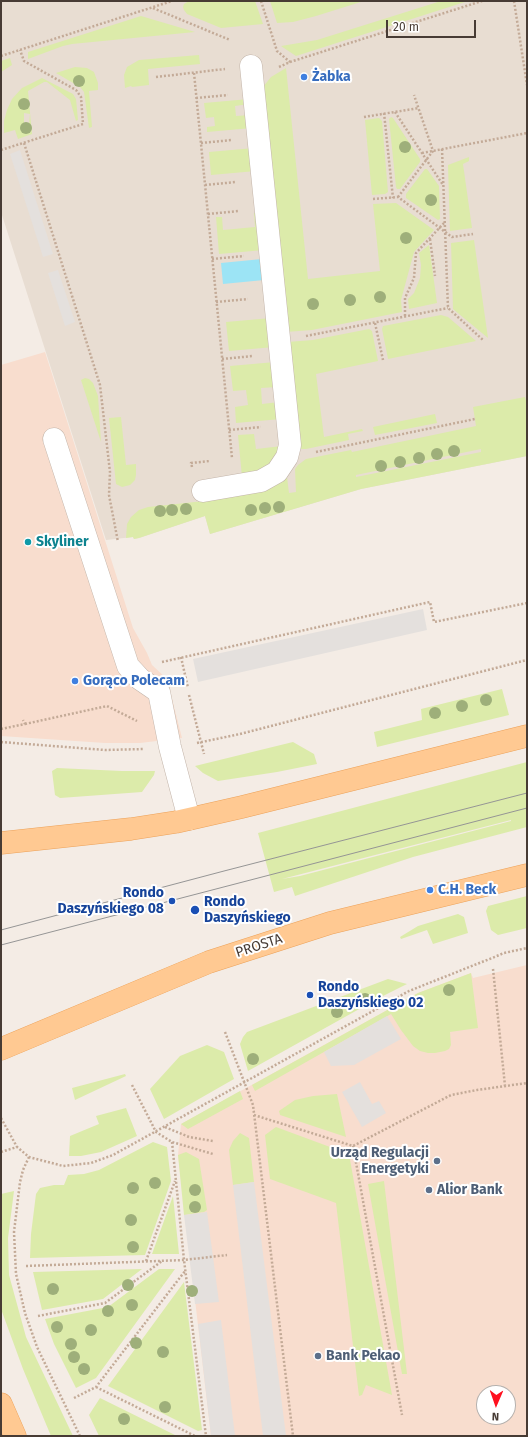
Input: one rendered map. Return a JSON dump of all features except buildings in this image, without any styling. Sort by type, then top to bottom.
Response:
[{"type":"main road","points":[[1,843],[124,830],[189,819],[527,736]]},
{"type":"main road","name":"PROSTA","points":[[1,1049],[209,962],[330,923],[527,875]]},
{"type":"main road","points":[[1,1404],[14,1436]]},
{"type":"lane","points":[[203,491],[261,481],[277,472],[287,457],[290,445],[252,72]]},
{"type":"lane","points":[[54,439],[128,666],[140,679],[159,692],[170,747],[189,819]]},
{"type":"path","points":[[1,56],[172,1]]},
{"type":"path","points":[[261,1],[277,51],[290,62]]},
{"type":"path","points":[[156,76],[194,73],[252,72],[290,62],[482,1]]},
{"type":"path","points":[[514,1],[527,86]]},
{"type":"path","points":[[152,7],[230,40]]},
{"type":"path","points":[[1,150],[83,124],[81,97],[76,90],[24,61],[20,50]]},
{"type":"path","points":[[194,73],[235,485]]},
{"type":"path","points":[[414,95],[433,151]]},
{"type":"path","points":[[364,116],[419,108]]},
{"type":"path","points":[[395,112],[443,185]]},
{"type":"path","points":[[384,113],[393,198]]},
{"type":"path","points":[[422,153],[527,133]]},
{"type":"path","points":[[24,143],[100,385],[110,472],[109,495],[117,539]]},
{"type":"path","points":[[442,149],[448,308],[482,340]]},
{"type":"path","points":[[373,199],[398,197],[433,151]]},
{"type":"path","points":[[398,197],[452,237],[473,234]]},
{"type":"path","points":[[405,316],[404,298],[414,278],[416,253],[445,223]]},
{"type":"path","points":[[430,238],[435,276]]},
{"type":"path","points":[[216,302],[275,296]]},
{"type":"path","points":[[313,335],[448,308]]},
{"type":"path","points":[[375,323],[382,360]]},
{"type":"path","points":[[222,359],[281,353]]},
{"type":"path","points":[[287,457],[475,419]]},
{"type":"path","points":[[229,430],[288,424]]},
{"type":"path","points":[[204,754],[181,657],[430,602],[434,622],[527,603]]},
{"type":"path","points":[[170,747],[240,734],[527,660]]},
{"type":"path","points":[[1,729],[107,706],[141,723]]},
{"type":"path","points":[[23,720],[25,724]]},
{"type":"path","points":[[1,742],[105,750],[146,749],[145,743]]},
{"type":"path","points":[[1,1118],[17,1148],[29,1157],[63,1166],[83,1164],[113,1155],[409,991],[498,955],[527,948]]},
{"type":"path","points":[[493,969],[505,1086]]},
{"type":"path","points":[[225,1032],[253,1105],[292,1436]]},
{"type":"path","points":[[254,1115],[353,1146],[451,1095],[527,1083]]},
{"type":"path","points":[[132,1085],[156,1132],[172,1142],[214,1154]]},
{"type":"path","points":[[165,1127],[189,1137],[213,1141]]},
{"type":"path","points":[[172,1142],[185,1270],[206,1436]]},
{"type":"path","points":[[353,1146],[402,1415]]},
{"type":"path","points":[[1,1152],[17,1148]]},
{"type":"path","points":[[29,1157],[23,1170],[20,1182],[14,1232],[16,1274],[25,1314],[37,1347],[80,1436]]},
{"type":"path","points":[[146,1261],[175,1180]]},
{"type":"path","points":[[26,1266],[184,1260],[227,1255]]},
{"type":"path","points":[[38,1316],[105,1303],[162,1261]]},
{"type":"path","points":[[74,1398],[96,1388],[185,1270]]},
{"type":"path","points":[[96,1388],[195,1436]]},
{"type":"shaded area","points":[[1,1],[527,1],[527,456],[361,489],[210,534],[205,516],[139,538],[134,539],[133,537],[106,540],[1,212]]},
{"type":"shaded area","points":[[20,150],[53,254],[43,257],[10,154]]},
{"type":"shaded area","points":[[58,270],[75,322],[65,326],[48,273]]},
{"type":"shaded area","points":[[45,352],[133,628],[152,665],[167,679],[182,738],[140,743],[105,743],[1,736],[1,365]]},
{"type":"shaded area","points":[[423,609],[427,630],[198,682],[193,659]]},
{"type":"shaded area","points":[[527,965],[527,1436],[211,1436],[178,1155],[181,1124],[418,993],[471,973],[473,978]]},
{"type":"shaded area","points":[[387,1016],[401,1039],[354,1065],[331,1066],[324,1052]]},
{"type":"shaded area","points":[[360,1082],[372,1104],[379,1101],[386,1113],[362,1127],[342,1092]]},
{"type":"shaded area","points":[[254,1182],[286,1436],[263,1436],[233,1185]]},
{"type":"shaded area","points":[[207,1212],[219,1302],[195,1304],[184,1215]]},
{"type":"shaded area","points":[[221,1320],[235,1436],[211,1436],[198,1324]]},
{"type":"green space","points":[[189,1],[255,1],[263,24],[221,28],[187,14],[183,7],[184,4]]},
{"type":"green space","points":[[270,1],[364,1],[293,22],[277,23]]},
{"type":"green space","points":[[441,1],[468,1],[296,56],[281,46],[317,40]]},
{"type":"green space","points":[[141,16],[195,32],[72,44],[28,59],[28,52]]},
{"type":"green space","points":[[199,55],[200,64],[148,69],[149,85],[131,86],[125,88],[124,75],[127,67],[139,60]]},
{"type":"green space","points":[[10,58],[12,65],[1,72],[1,61]]},
{"type":"green space","points":[[75,67],[87,68],[94,72],[98,83],[98,90],[89,91],[92,127],[89,128],[84,92],[80,87],[56,73]]},
{"type":"green space","points":[[286,68],[308,279],[380,271],[373,204],[396,203],[434,230],[414,252],[401,300],[402,312],[312,330],[286,332],[263,87],[271,77]]},
{"type":"green space","points":[[42,78],[73,94],[76,99],[78,120],[76,121],[70,100],[47,82],[44,82],[28,91],[32,134],[18,139],[15,130],[4,133],[4,121],[7,110],[12,99],[22,88]],"holes":[[[24,113],[30,114],[29,124],[24,124]]]},
{"type":"green space","points":[[249,99],[249,104],[235,106],[236,116],[250,115],[252,128],[207,132],[207,127],[215,126],[214,117],[206,118],[204,103]]},
{"type":"green space","points":[[391,117],[420,159],[420,162],[400,189],[397,189],[396,187],[389,119]]},
{"type":"green space","points":[[379,118],[382,121],[388,192],[385,194],[372,195],[365,120]]},
{"type":"green space","points":[[254,148],[256,171],[211,175],[209,152]]},
{"type":"green space","points":[[469,157],[469,161],[463,164],[472,228],[450,231],[448,165]]},
{"type":"green space","points":[[425,169],[427,169],[439,186],[440,219],[438,220],[406,198],[406,194]]},
{"type":"green space","points":[[254,213],[260,213],[264,250],[219,254],[216,217],[222,217],[223,230],[255,227]]},
{"type":"green space","points":[[474,240],[488,338],[453,309],[451,243]]},
{"type":"green space","points":[[429,245],[437,303],[409,309],[408,299],[414,293],[420,278],[421,265],[419,253]]},
{"type":"green space","points":[[441,315],[448,317],[476,341],[388,359],[382,329],[383,326]]},
{"type":"green space","points":[[271,318],[274,347],[229,351],[226,322]]},
{"type":"green space","points":[[369,329],[372,331],[378,361],[316,374],[324,437],[362,429],[363,431],[348,434],[349,440],[301,449],[298,447],[287,342],[313,340]]},
{"type":"green space","points":[[275,362],[277,387],[261,388],[262,404],[279,402],[281,419],[236,423],[235,407],[248,405],[246,390],[233,391],[230,366]]},
{"type":"green space","points":[[85,378],[89,379],[93,383],[98,396],[101,442],[81,380]]},
{"type":"green space","points":[[525,397],[527,404],[527,456],[361,489],[210,534],[205,516],[139,538],[126,538],[127,524],[131,517],[139,510],[148,507],[204,501],[287,477],[289,493],[296,492],[295,469],[306,459],[351,450],[352,452],[476,426],[473,407]],"holes":[[[481,449],[481,452],[356,477],[356,475]]]},
{"type":"green space","points":[[435,414],[437,423],[375,435],[373,427]]},
{"type":"green space","points":[[121,417],[126,465],[136,464],[135,480],[130,485],[122,487],[116,484],[109,418]]},
{"type":"green space","points":[[254,434],[256,449],[282,446],[274,466],[242,477],[238,435]]},
{"type":"green space","points":[[502,689],[509,715],[377,747],[374,732],[422,720],[421,709]]},
{"type":"green space","points":[[293,742],[314,754],[317,764],[218,781],[203,773],[195,766]]},
{"type":"green space","points":[[527,762],[527,827],[413,857],[295,896],[292,887],[274,892],[258,833]],"holes":[[[511,820],[511,821],[300,876],[282,879]]]},
{"type":"green space","points":[[57,768],[155,771],[154,775],[142,792],[60,798],[55,795],[52,771]]},
{"type":"green space","points":[[527,896],[527,928],[498,935],[491,930],[486,911],[488,906]]},
{"type":"green space","points":[[458,914],[464,917],[468,933],[433,944],[427,930],[401,939],[400,937],[418,926]]},
{"type":"green space","points":[[471,973],[478,1028],[450,1032],[451,1045],[449,1049],[435,1053],[420,1051],[413,1046],[391,1014],[255,1091],[252,1085],[418,993]]},
{"type":"green space","points":[[388,979],[407,984],[248,1071],[240,1044],[247,1032]]},
{"type":"green space","points":[[207,1045],[224,1052],[234,1079],[164,1119],[150,1089],[180,1056]]},
{"type":"green space","points":[[125,1074],[126,1076],[75,1100],[72,1088]]},
{"type":"green space","points":[[240,1091],[243,1099],[188,1129],[181,1124]]},
{"type":"green space","points":[[337,1094],[346,1137],[280,1115],[279,1111],[295,1100],[313,1096]]},
{"type":"green space","points":[[126,1108],[137,1136],[101,1152],[81,1156],[69,1156],[70,1136],[99,1124],[96,1116]]},
{"type":"green space","points":[[276,1127],[349,1154],[392,1395],[366,1385],[362,1395],[359,1396],[336,1203],[270,1179],[265,1135]]},
{"type":"green space","points":[[240,1133],[249,1138],[254,1182],[233,1185],[229,1150],[233,1141]]},
{"type":"green space","points":[[153,1142],[167,1147],[171,1181],[145,1255],[30,1258],[31,1234],[36,1194],[40,1188],[54,1185],[64,1185],[68,1175],[84,1174],[99,1170]]},
{"type":"green space","points":[[186,1152],[199,1159],[207,1210],[204,1212],[184,1215],[178,1155]]},
{"type":"green space","points":[[384,1181],[407,1374],[402,1374],[368,1184]]},
{"type":"green space","points":[[14,1191],[8,1238],[9,1275],[26,1337],[73,1436],[51,1436],[23,1369],[1,1309],[1,1194]]},
{"type":"green space","points":[[173,1196],[179,1254],[152,1254]]},
{"type":"green space","points":[[142,1269],[103,1299],[42,1310],[33,1272]]},
{"type":"green space","points":[[159,1269],[175,1269],[96,1378],[76,1388],[54,1344],[45,1319],[108,1307]]},
{"type":"green space","points":[[184,1282],[202,1430],[198,1431],[108,1386]]},
{"type":"green space","points":[[100,1398],[177,1436],[99,1436],[89,1415]]},
{"type":"water","points":[[262,259],[264,280],[223,284],[221,263]]},
{"type":"tram line","points":[[1,930],[527,793]]},
{"type":"tram line","points":[[1,945],[527,808]]},
{"type":"place","name":"Żabka","points":[[304,77]]},
{"type":"place","name":"Skyliner","points":[[28,542]]},
{"type":"place","name":"Gorąco Polecam","points":[[75,681]]},
{"type":"place","name":"C.H. Beck","points":[[430,890]]},
{"type":"place","name":"Rondo Daszyńskiego 08","points":[[172,901]]},
{"type":"place","name":"Rondo Daszyńskiego","points":[[195,910]]},
{"type":"place","name":"Rondo Daszyńskiego 02","points":[[310,995]]},
{"type":"place","name":"Urząd Regulacji Energetyki","points":[[437,1161]]},
{"type":"place","name":"Alior Bank","points":[[429,1190]]},
{"type":"place","name":"Bank Pekao","points":[[318,1356]]}]
